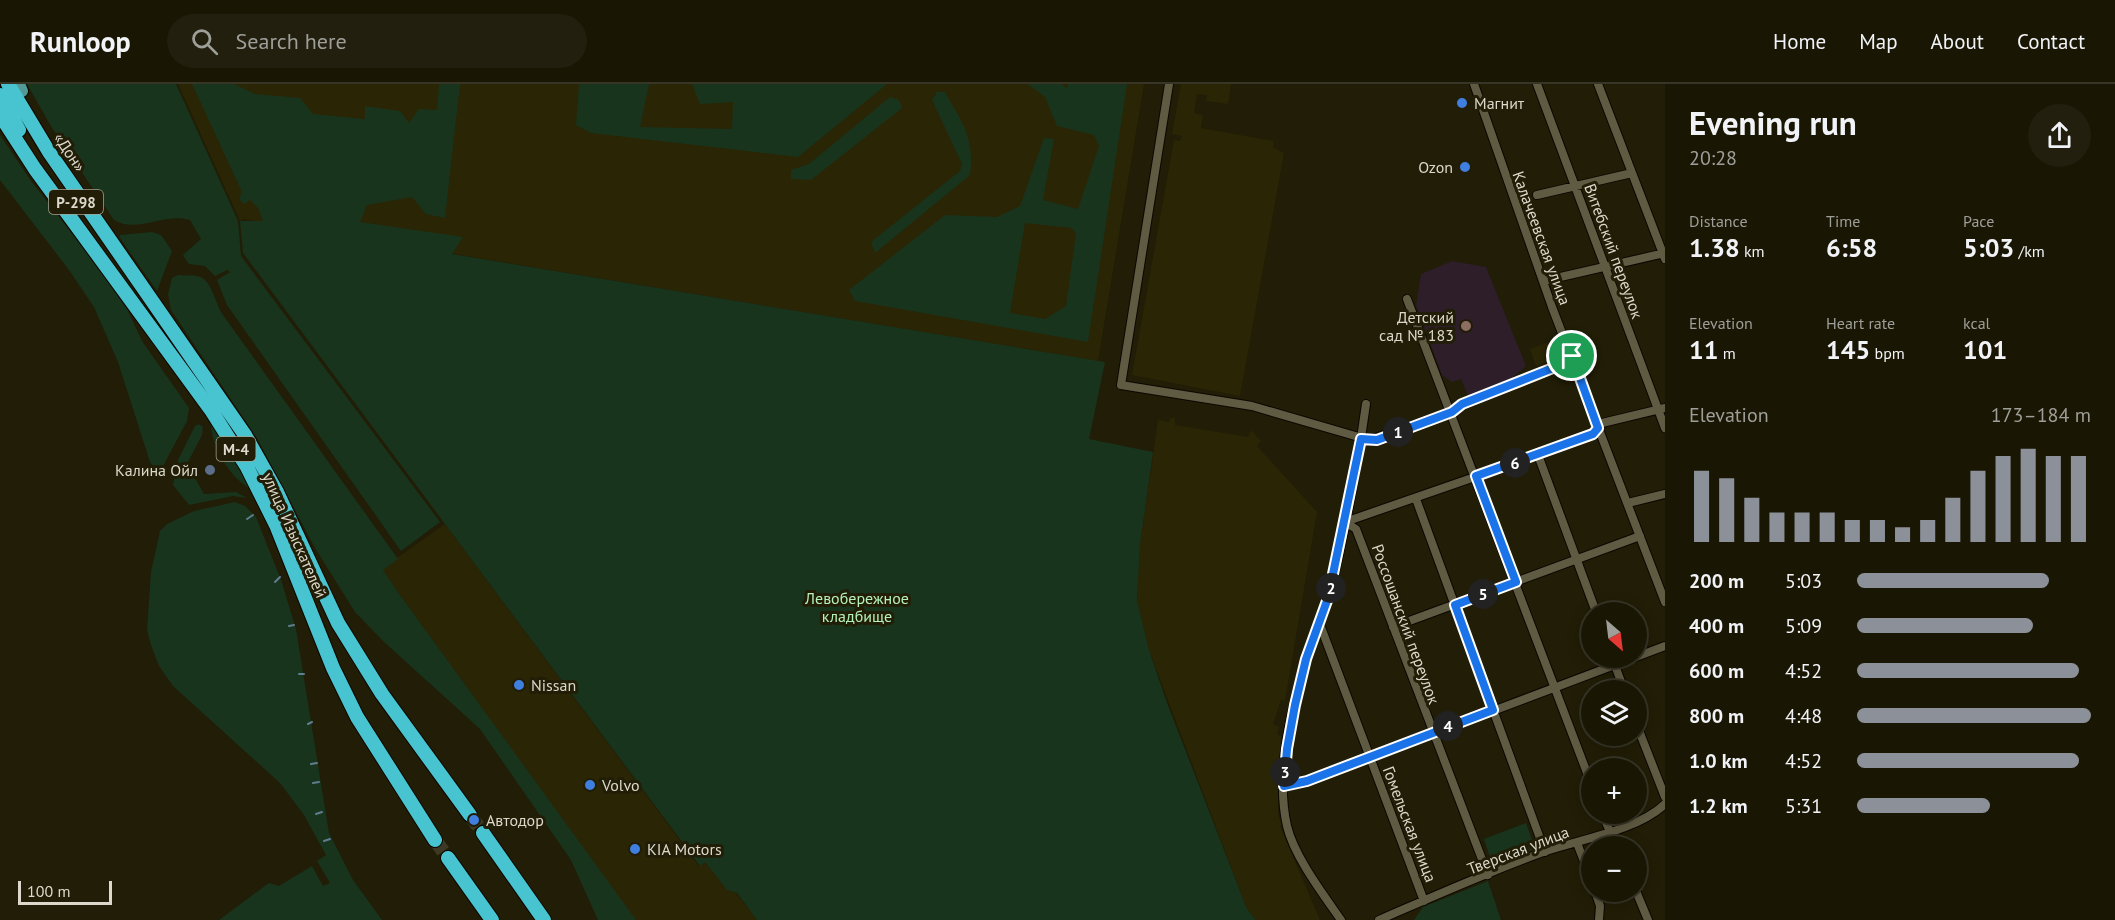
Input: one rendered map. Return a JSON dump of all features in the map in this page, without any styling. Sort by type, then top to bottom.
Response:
[{"type":"highway","name":"Р-298","points":[[1,84],[59,178],[120,263],[149,295]]},
{"type":"highway","name":"«Дон»","points":[[8,84],[49,152],[149,295]]},
{"type":"highway","points":[[21,87],[57,153],[131,261],[149,295]]},
{"type":"highway","name":"Р-298","points":[[0,95],[27,143],[101,258]]},
{"type":"highway","name":"М-4","points":[[0,116],[101,258]]},
{"type":"highway","name":"улица Изыскателей","points":[[101,258],[211,410],[247,467],[292,562],[333,668],[352,707],[435,840]]},
{"type":"highway","name":"улица Изыскателей","points":[[149,295],[255,451],[309,556],[338,623],[382,694],[470,815]]},
{"type":"highway","points":[[483,833],[544,920]]},
{"type":"highway","points":[[448,858],[492,920]]},
{"type":"street","points":[[1169,84],[1121,385],[1252,406],[1361,439],[1377,440],[1452,412],[1462,404],[1553,368],[1572,356]]},
{"type":"street","name":"Калачеевская улица","points":[[1474,84],[1598,428],[1665,602]]},
{"type":"street","name":"Витебский переулок","points":[[1537,84],[1605,268],[1662,408],[1665,428]]},
{"type":"street","points":[[1544,281],[1664,255],[1598,84]]},
{"type":"street","points":[[1537,195],[1632,173]]},
{"type":"street","points":[[1407,299],[1452,412],[1581,758]]},
{"type":"street","points":[[1341,920],[1292,840],[1285,811],[1284,786],[1287,749],[1295,705],[1306,659],[1328,598],[1345,522],[1366,404]]},
{"type":"street","points":[[1345,522],[1416,499],[1593,434],[1602,423],[1662,408]]},
{"type":"street","points":[[1538,455],[1592,602]]},
{"type":"street","points":[[1628,503],[1665,494]]},
{"type":"street","points":[[1416,499],[1545,852]]},
{"type":"street","name":"Россошанский переулок","points":[[1345,522],[1356,529],[1488,875]]},
{"type":"street","points":[[1393,627],[1516,582],[1533,578],[1576,558],[1640,536]]},
{"type":"street","name":"Гомельская улица","points":[[1319,622],[1424,900]]},
{"type":"street","points":[[1647,653],[1665,646]]},
{"type":"street","points":[[1284,786],[1307,781],[1432,732],[1609,668]]},
{"type":"street","points":[[1645,746],[1665,797]]},
{"type":"street","name":"Тверская улица","points":[[1379,920],[1545,852],[1610,831],[1659,810],[1665,804]]},
{"type":"street","points":[[1607,824],[1612,836]]},
{"type":"street","points":[[1577,843],[1581,853]]},
{"type":"street","points":[[1599,902],[1599,920]]},
{"type":"street","points":[[1641,902],[1648,920]]},
{"type":"shaded area","points":[[178,84],[1144,84],[1098,361],[244,219],[240,221]]},
{"type":"shaded area","points":[[1181,84],[1231,84],[1228,104],[1206,101],[1207,95],[1197,94],[1194,113],[1203,115],[1201,128],[1274,141],[1273,147],[1284,153],[1240,396],[1132,375],[1174,140],[1180,141],[1182,136],[1172,134]]},
{"type":"shaded area","name":"Детский сад № 183","points":[[1452,261],[1486,267],[1526,366],[1505,384],[1469,398],[1461,379],[1452,382],[1442,375],[1416,305],[1421,274]]},
{"type":"shaded area","points":[[1549,342],[1556,359],[1536,366],[1530,349]]},
{"type":"shaded area","points":[[1170,418],[1175,418],[1175,425],[1248,437],[1251,430],[1261,441],[1257,446],[1317,512],[1285,701],[1281,700],[1273,724],[1279,727],[1277,734],[1281,736],[1278,779],[1278,815],[1282,825],[1280,826],[1320,920],[1256,920],[1247,909],[1149,650],[1137,600],[1140,545],[1158,420],[1169,422]]},
{"type":"shaded area","points":[[445,524],[699,866],[705,862],[727,890],[736,893],[757,920],[635,920],[381,569]]},
{"type":"green space","points":[[27,84],[176,84],[238,221],[241,256],[440,522],[401,551],[227,305],[217,280],[230,272],[227,270],[215,276],[205,266],[189,264],[183,255],[201,239],[190,220],[180,218],[132,225],[114,220],[52,128]]},
{"type":"green space","name":"Левобережное кладбище","points":[[192,84],[234,84],[255,94],[300,98],[313,114],[365,119],[365,106],[400,111],[409,123],[419,109],[437,110],[439,84],[460,84],[445,218],[426,214],[412,197],[367,205],[360,222],[463,237],[452,254],[1105,362],[1089,439],[1153,452],[1140,545],[1137,600],[1149,650],[1167,703],[1247,909],[1256,920],[757,920],[737,893],[727,890],[705,862],[700,866],[243,253],[240,221],[263,221],[258,208],[250,200],[244,204],[239,199],[242,192]]},
{"type":"green space","points":[[579,84],[649,84],[640,127],[732,129],[733,102],[700,104],[692,84],[887,84],[798,157],[591,133],[576,125]]},
{"type":"green space","points":[[1028,84],[1061,84],[1067,88],[1068,84],[1127,84],[1088,342],[855,301],[849,290],[945,215],[997,217],[1020,206],[1044,138],[1054,139],[1043,200],[1078,209],[1099,146],[1094,135],[1057,126],[1045,97]],"holes":[[[1025,223],[1072,228],[1076,234],[1066,306],[1045,319],[1010,313]]]},
{"type":"green space","points":[[937,92],[945,92],[966,131],[971,151],[970,175],[875,253],[871,242],[960,171],[962,164],[932,100]]},
{"type":"green space","points":[[890,97],[899,100],[902,108],[811,180],[791,179],[791,170],[809,164]]},
{"type":"green space","points":[[0,135],[31,181],[98,267],[127,309],[142,341],[189,408],[187,421],[162,468],[155,468],[150,462],[118,362],[94,307],[69,270],[0,180]]},
{"type":"green space","points":[[152,232],[161,235],[172,251],[157,291],[120,238],[120,235]]},
{"type":"green space","points":[[178,275],[197,276],[210,286],[223,315],[398,559],[383,570],[397,591],[636,920],[598,920],[571,860],[480,729],[383,641],[355,612],[315,548],[257,438],[171,310],[168,294],[172,278]]},
{"type":"green space","points":[[211,422],[252,490],[236,477],[223,460],[214,441]]},
{"type":"green space","points":[[199,424],[203,427],[202,435],[187,464],[204,494],[236,492],[247,498],[233,496],[189,505],[173,485],[178,460],[195,426]]},
{"type":"green space","points":[[235,502],[245,506],[256,517],[281,580],[296,629],[329,833],[353,880],[382,920],[219,920],[269,883],[279,886],[312,866],[323,886],[330,883],[317,861],[326,855],[304,815],[280,783],[173,686],[159,666],[147,630],[151,572],[160,531],[167,524],[194,511]]},
{"type":"green space","points":[[1526,823],[1535,849],[1493,866],[1484,839]]},
{"type":"green space","points":[[1488,881],[1501,920],[1414,920],[1423,907]]},
{"type":"waterway","points":[[247,519],[253,515]]},
{"type":"waterway","points":[[275,582],[280,577]]},
{"type":"waterway","points":[[289,626],[294,625]]},
{"type":"waterway","points":[[299,674],[304,674]]},
{"type":"waterway","points":[[308,724],[312,722]]},
{"type":"waterway","points":[[311,764],[317,763]]},
{"type":"waterway","points":[[313,783],[319,782]]},
{"type":"waterway","points":[[316,814],[322,812]]},
{"type":"waterway","points":[[324,841],[330,839]]},
{"type":"tunnel","points":[[470,815],[483,833]]},
{"type":"tunnel","points":[[435,840],[448,858]]},
{"type":"place","name":"Магнит","points":[[1462,103]]},
{"type":"place","name":"Ozon","points":[[1465,167]]},
{"type":"place","name":"Детский сад № 183","points":[[1466,326]]},
{"type":"place","name":"Калина Ойл","points":[[210,470]]},
{"type":"place","name":"Nissan","points":[[519,685]]},
{"type":"place","name":"Volvo","points":[[590,785]]},
{"type":"place","name":"Автодор","points":[[474,820]]},
{"type":"place","name":"KIA Motors","points":[[635,849]]},
{"type":"route","points":[[1572,356],[1598,428],[1593,434],[1476,476],[1516,582],[1455,605],[1493,710],[1307,781],[1284,786],[1287,749],[1295,705],[1306,659],[1328,598],[1361,439],[1377,440],[1452,412],[1462,404],[1553,368],[1572,356]]}]
